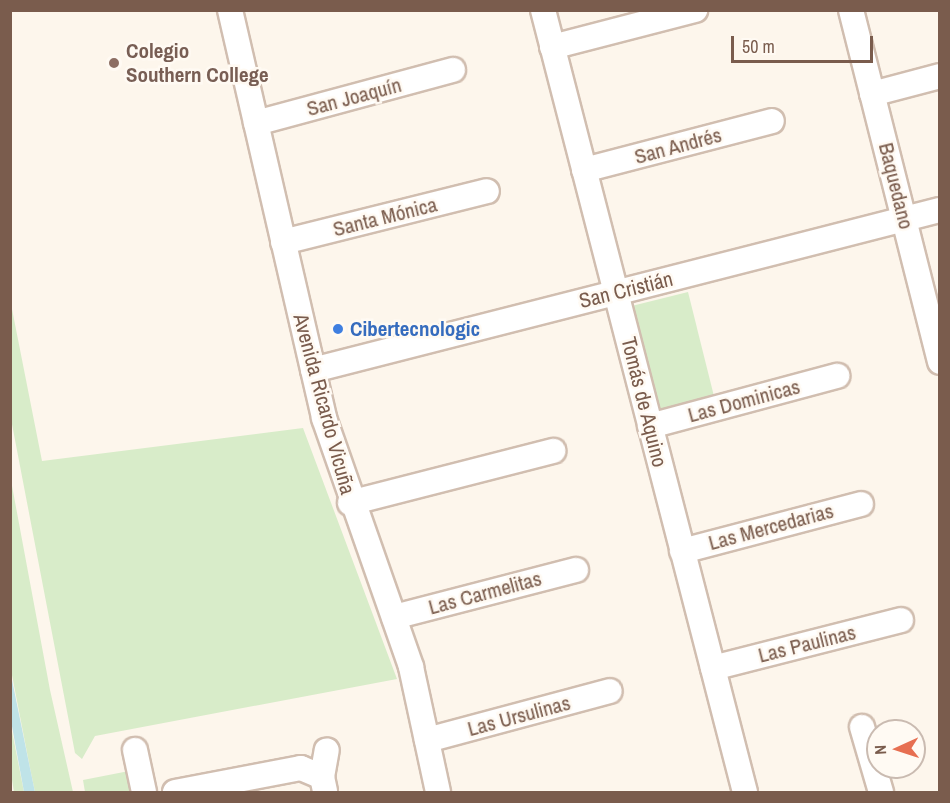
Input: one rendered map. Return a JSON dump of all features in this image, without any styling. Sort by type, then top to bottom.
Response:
[{"type":"street","name":"Avenida Ricardo Vicuña","points":[[230,10],[313,370],[350,503],[394,617],[428,740],[438,792]]},
{"type":"street","name":"Tomás de Aquino","points":[[543,10],[745,792]]},
{"type":"street","points":[[552,47],[695,10]]},
{"type":"street","name":"Baquedano","points":[[851,10],[939,356]]},
{"type":"street","name":"San Joaquín","points":[[256,123],[453,70]]},
{"type":"street","points":[[872,94],[939,76]]},
{"type":"street","name":"San Andrés","points":[[584,170],[772,121]]},
{"type":"street","name":"Santa Mónica","points":[[283,242],[487,191]]},
{"type":"street","name":"San Cristián","points":[[313,370],[939,210]]},
{"type":"street","name":"Las Dominicas","points":[[650,426],[837,376]]},
{"type":"street","points":[[350,503],[552,451]]},
{"type":"street","name":"Las Mercedarias","points":[[682,550],[861,504]]},
{"type":"street","name":"Las Carmelitas","points":[[394,617],[576,570]]},
{"type":"street","name":"Las Paulinas","points":[[713,668],[901,620]]},
{"type":"street","name":"Las Ursulinas","points":[[428,740],[610,691]]},
{"type":"street","points":[[862,727],[881,792]]},
{"type":"street","points":[[135,750],[144,792]]},
{"type":"street","points":[[175,792],[301,768],[323,784],[327,750]]},
{"type":"green space","points":[[688,292],[715,400],[660,413],[633,306]]},
{"type":"green space","points":[[11,304],[42,461],[303,428],[397,679],[95,736],[82,759],[75,753],[11,419]]},
{"type":"green space","points":[[10,475],[50,690],[73,792],[35,792],[30,768],[11,670]]},
{"type":"green space","points":[[10,721],[24,792],[14,792],[11,774]]},
{"type":"green space","points":[[129,771],[133,792],[85,792],[83,780]]},
{"type":"water","points":[[10,670],[35,792],[24,792],[11,721]]},
{"type":"place","name":"Colegio Southern College","points":[[114,63]]},
{"type":"place","name":"Cibertecnologic","points":[[338,329]]}]
